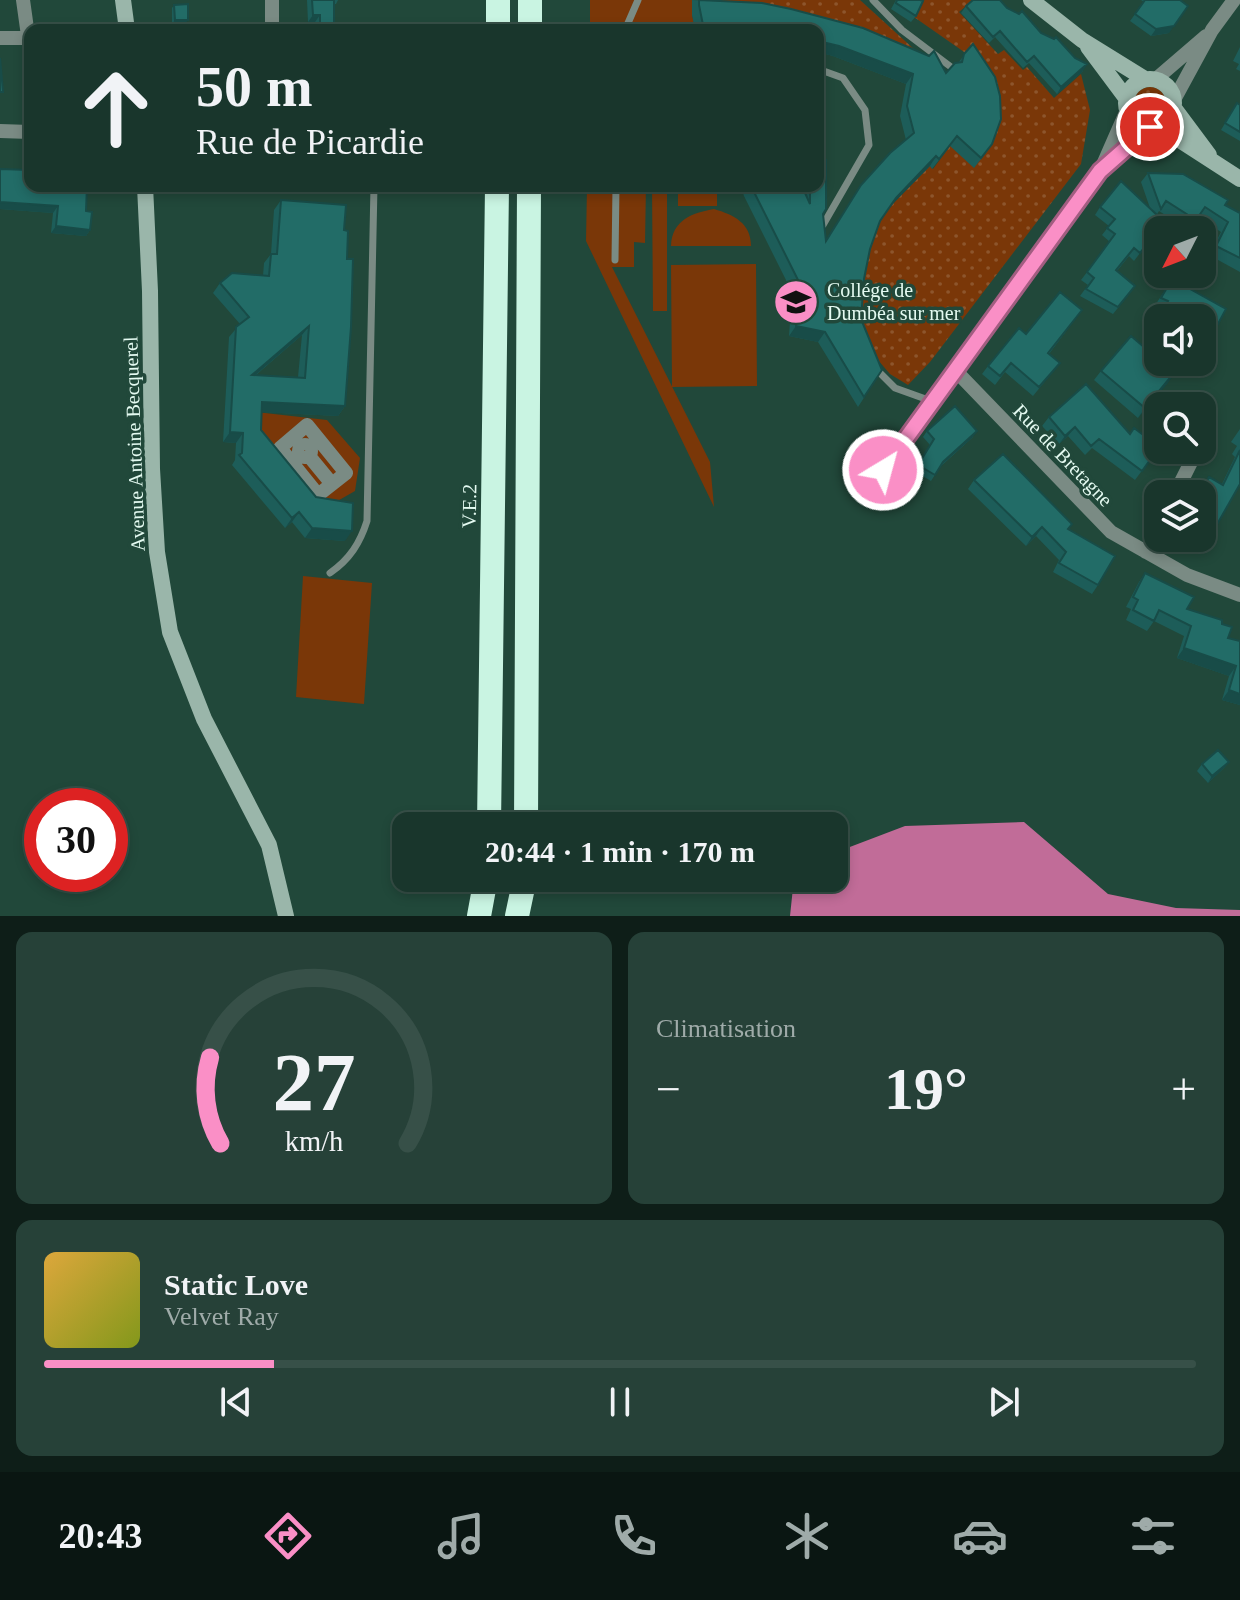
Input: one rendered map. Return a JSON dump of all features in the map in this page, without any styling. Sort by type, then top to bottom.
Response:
[{"type":"highway","points":[[498,0],[498,24]]},
{"type":"highway","points":[[530,0],[530,24]]},
{"type":"highway","name":"V.E.2","points":[[489,812],[497,192]]},
{"type":"highway","points":[[526,812],[529,192]]},
{"type":"highway","points":[[479,916],[483,892]]},
{"type":"highway","points":[[517,916],[522,892]]},
{"type":"street","points":[[23,0],[26,24]]},
{"type":"street","points":[[123,0],[126,24]]},
{"type":"street","points":[[272,0],[272,24]]},
{"type":"street","points":[[1031,0],[1082,40],[1168,86],[1174,104],[1212,159]]},
{"type":"street","points":[[883,470],[1100,171],[1171,116],[1174,104],[1212,30],[1234,0]]},
{"type":"street","points":[[1100,171],[1133,85],[1150,79],[1212,30]]},
{"type":"street","points":[[0,38],[24,43]]},
{"type":"street","points":[[1082,40],[1126,104],[1133,121],[1154,127],[1212,159],[1240,179]]},
{"type":"street","points":[[0,131],[24,132]]},
{"type":"street","name":"Avenue Antoine Becquerel","points":[[145,192],[152,469],[157,552],[170,632],[204,719],[269,845],[286,916]]},
{"type":"street","name":"Rue de Bretagne","points":[[955,370],[1111,532],[1144,551]]},
{"type":"street","points":[[303,449],[335,460],[346,473],[318,495],[308,483],[303,449]]},
{"type":"street","points":[[303,449],[332,484]]},
{"type":"street","points":[[308,483],[335,460]]},
{"type":"street","name":"Rue de Bretagne","points":[[1146,552],[1187,575],[1240,595]]},
{"type":"lane","points":[[628,24],[638,0]]},
{"type":"lane","points":[[873,0],[902,30],[951,67]]},
{"type":"lane","points":[[823,225],[869,145],[865,110],[843,78],[824,71]]},
{"type":"lane","points":[[330,573],[359,545],[367,521],[374,192]]},
{"type":"lane","points":[[615,260],[616,192]]},
{"type":"lane","points":[[878,371],[895,388],[934,402]]},
{"type":"shaded area","points":[[590,0],[692,0],[694,24],[590,24]]},
{"type":"shaded area","points":[[696,0],[860,0],[927,61],[824,30],[824,24],[797,24]]},
{"type":"shaded area","points":[[904,0],[973,0],[959,12],[998,54],[1004,50],[1023,70],[1027,67],[1054,98],[1081,74],[1090,110],[1081,164],[930,362],[908,385],[890,374],[872,353],[855,318],[874,231],[926,162],[933,169],[950,146],[967,54],[914,17]]},
{"type":"shaded area","points":[[1150,87],[1161,92],[1166,103],[1161,114],[1150,119],[1139,114],[1134,103],[1139,92]]},
{"type":"shaded area","points":[[587,192],[646,192],[645,243],[634,242],[634,267],[612,267],[710,462],[714,507],[586,241]]},
{"type":"shaded area","points":[[652,192],[667,192],[667,311],[653,311]]},
{"type":"shaded area","points":[[678,192],[717,192],[717,206],[678,206]]},
{"type":"shaded area","points":[[714,209],[745,226],[751,246],[671,246],[679,224],[698,213]]},
{"type":"shaded area","points":[[756,264],[757,386],[672,387],[671,265]]},
{"type":"shaded area","points":[[256,412],[327,420],[360,458],[355,491],[327,507],[254,440]]},
{"type":"shaded area","points":[[303,576],[372,583],[364,704],[296,697]]},
{"type":"shaded area","points":[[1024,822],[1108,894],[1176,908],[1240,910],[1240,916],[790,916],[793,892],[848,892],[848,848],[905,826]]},
{"type":"building","points":[[312,0],[334,0],[334,24],[320,24],[320,15],[313,15]]},
{"type":"building","name":"Collége de Dumbéa sur mer","points":[[699,0],[762,3],[863,28],[929,56],[934,51],[946,73],[955,63],[962,62],[964,54],[973,44],[995,77],[1001,119],[992,144],[981,158],[957,136],[939,159],[936,156],[896,198],[880,221],[864,279],[861,319],[882,370],[864,397],[825,332],[796,326],[799,282],[754,192],[805,192],[810,204],[810,192],[824,192],[826,160],[826,209],[823,214],[826,241],[861,185],[890,153],[914,133],[907,106],[913,74],[824,42],[824,24],[703,24]]},
{"type":"building","points":[[897,0],[923,1],[916,16],[896,3]]},
{"type":"building","points":[[973,0],[1000,0],[1019,14],[1022,11],[1041,33],[1054,39],[1056,37],[1075,58],[1087,64],[1061,87],[1034,56],[1027,62],[1000,31],[993,37],[966,6]]},
{"type":"building","points":[[1145,0],[1180,0],[1188,6],[1174,26],[1156,29],[1135,14]]},
{"type":"building","points":[[188,4],[188,20],[175,20],[174,5]]},
{"type":"building","points":[[0,58],[3,92],[0,92]]},
{"type":"building","points":[[1237,103],[1240,105],[1240,132],[1225,123]]},
{"type":"building","points":[[0,169],[24,170],[24,192],[87,192],[86,211],[92,212],[90,230],[56,226],[58,206],[0,202]]},
{"type":"building","points":[[1148,173],[1183,174],[1228,200],[1225,205],[1240,213],[1240,258],[1216,246],[1228,222],[1205,207],[1199,216],[1190,216],[1166,201],[1161,209]]},
{"type":"building","points":[[1121,181],[1157,215],[1144,216],[1144,248],[1140,253],[1134,248],[1116,270],[1135,286],[1118,307],[1086,289],[1094,278],[1087,272],[1115,234],[1107,228],[1115,219],[1100,207]]},
{"type":"building","points":[[281,200],[346,205],[344,230],[348,231],[347,259],[353,259],[345,406],[262,402],[261,430],[316,497],[353,503],[352,531],[312,528],[299,512],[292,518],[239,455],[242,453],[243,433],[230,432],[236,327],[249,317],[220,283],[232,273],[269,276],[271,254],[277,254]],"holes":[[[309,326],[305,378],[252,375]]]},
{"type":"building","points":[[1167,288],[1188,288],[1226,309],[1216,328],[1216,304],[1166,304],[1168,301],[1161,298]]},
{"type":"building","points":[[1060,292],[1082,310],[1048,353],[1060,363],[1039,387],[1011,363],[1000,376],[988,366],[1019,328],[1026,334]]},
{"type":"building","points":[[1131,336],[1144,347],[1144,376],[1172,376],[1158,392],[1144,392],[1144,407],[1101,371]]},
{"type":"building","points":[[1086,384],[1130,434],[1134,428],[1144,436],[1144,464],[1147,464],[1142,471],[1099,439],[1091,446],[1075,427],[1065,436],[1049,417]]},
{"type":"building","points":[[955,406],[977,431],[943,462],[935,475],[918,465],[934,439],[927,431]]},
{"type":"building","points":[[1240,450],[1240,484],[1216,526],[1216,481],[1223,485]]},
{"type":"building","points":[[1003,454],[1072,524],[1068,529],[1115,556],[1098,585],[1059,563],[1066,552],[1042,527],[1032,537],[974,480]]},
{"type":"building","points":[[1145,573],[1194,597],[1187,609],[1222,620],[1222,624],[1232,627],[1228,638],[1240,641],[1240,694],[1229,690],[1236,666],[1184,648],[1191,626],[1159,610],[1154,621],[1133,610],[1138,600],[1133,597]]},
{"type":"building","points":[[1218,750],[1229,762],[1212,776],[1202,764]]},
{"type":"place","name":"Collége de Dumbéa sur mer","points":[[796,302]]},
{"type":"route","points":[[883,470],[1100,171],[1150,127]]}]
